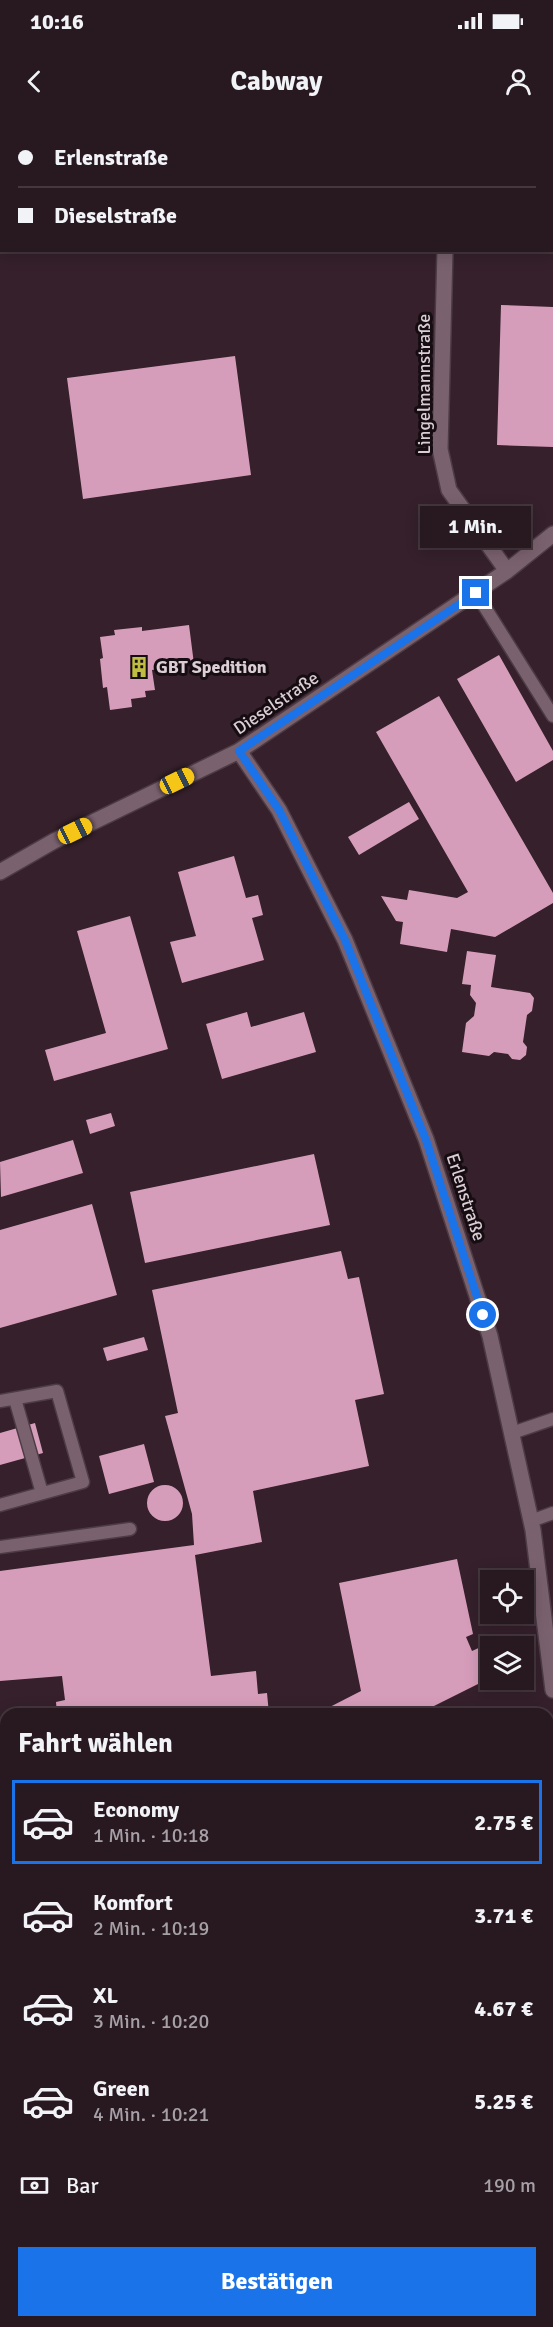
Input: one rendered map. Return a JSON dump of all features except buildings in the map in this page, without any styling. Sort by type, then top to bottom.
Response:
[{"type":"street","name":"Lingelmannstraße","points":[[445,252],[440,449],[449,490],[507,571]]},
{"type":"street","name":"Dieselstraße","points":[[0,872],[54,841],[239,751],[476,593],[553,534]]},
{"type":"street","name":"Erlenstraße","points":[[239,751],[279,810],[345,940],[426,1140],[490,1336],[531,1521],[553,1690]]},
{"type":"lane","points":[[476,593],[553,716]]},
{"type":"lane","points":[[0,1401],[57,1391],[83,1482],[0,1505]]},
{"type":"lane","points":[[15,1399],[42,1493]]},
{"type":"lane","points":[[512,1433],[553,1419]]},
{"type":"lane","points":[[531,1521],[553,1513]]},
{"type":"lane","points":[[0,1547],[130,1529]]},
{"type":"place","name":"GBT Spedition","points":[[139,667]]},
{"type":"route","points":[[476,593],[239,751],[279,810],[345,940],[426,1140],[483,1315]]}]
